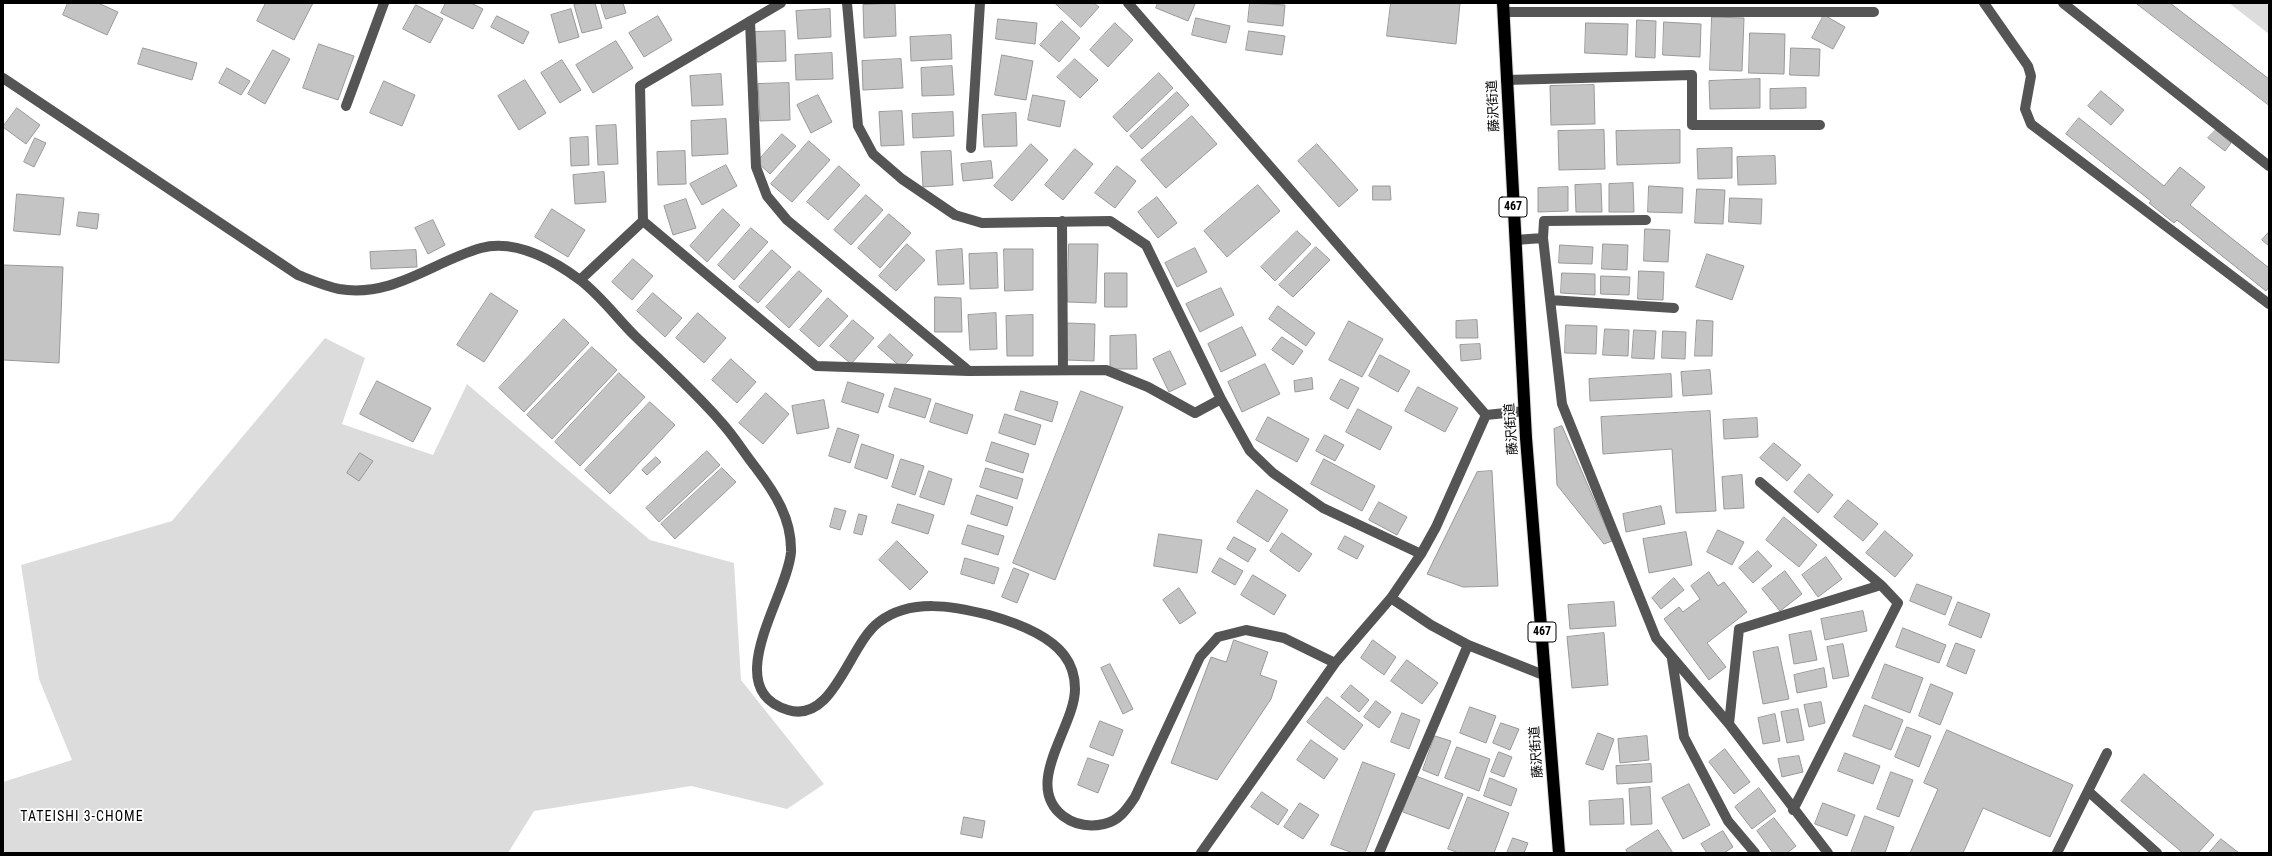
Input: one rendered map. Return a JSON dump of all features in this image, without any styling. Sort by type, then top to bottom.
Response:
[{"type":"highway","name":"藤沢街道","points":[[1503,7],[1525,411],[1559,853]]},
{"type":"street","points":[[346,106],[384,3]]},
{"type":"street","points":[[580,280],[643,222],[640,86],[781,3]]},
{"type":"street","points":[[847,3],[858,126],[873,154],[902,180],[955,215],[982,222],[1110,221],[1146,245],[1221,399],[1250,451],[1273,473],[1323,508],[1421,554]]},
{"type":"street","points":[[970,148],[980,3]]},
{"type":"street","points":[[1128,3],[1486,415]]},
{"type":"street","points":[[1984,3],[2028,66],[2031,76],[2025,109],[2031,124],[2269,304]]},
{"type":"street","points":[[2063,3],[2269,166]]},
{"type":"street","points":[[1503,7],[1874,12]]},
{"type":"street","points":[[750,21],[756,167],[767,196],[787,220],[969,371]]},
{"type":"street","points":[[1506,80],[1692,75],[1692,125],[1820,125]]},
{"type":"street","points":[[3,78],[298,275],[339,289],[384,289],[481,248],[505,245],[533,252],[580,280],[721,422],[776,495],[781,505],[790,536],[789,568],[758,649],[756,664],[758,679],[762,691],[772,702],[786,710],[798,712],[812,710],[823,702],[867,633],[879,622],[895,613],[926,606],[945,606],[1004,619],[1053,644],[1064,656],[1072,672],[1075,690],[1072,705],[1048,771],[1048,784],[1051,801],[1062,815],[1077,824],[1096,825],[1110,823],[1126,812],[1135,797],[1200,657],[1218,637],[1246,630],[1284,638],[1335,663]]},
{"type":"street","points":[[1646,220],[1544,221],[1543,238],[1562,404],[1656,638],[1672,659],[1729,724],[1828,853]]},
{"type":"street","points":[[1062,221],[1063,370]]},
{"type":"street","points":[[643,222],[816,366],[969,371],[1106,370],[1148,387],[1195,413],[1221,399]]},
{"type":"street","points":[[1515,240],[1543,238]]},
{"type":"street","points":[[1550,300],[1674,308]]},
{"type":"street","points":[[1486,415],[1525,411]]},
{"type":"street","points":[[1201,853],[1335,663],[1391,598],[1421,554],[1436,527],[1486,415]]},
{"type":"street","points":[[1760,482],[1898,602],[1794,810]]},
{"type":"street","points":[[1729,724],[1739,629],[1880,585]]},
{"type":"street","points":[[1391,598],[1431,625],[1468,645],[1546,676]]},
{"type":"street","points":[[1379,853],[1468,645]]},
{"type":"street","points":[[1672,659],[1684,737],[1728,821],[1755,853]]},
{"type":"street","points":[[2057,853],[2106,753]]},
{"type":"street","points":[[2088,791],[2157,853]]},
{"type":"shaded area","points":[[2229,3],[2269,3],[2269,34]]},
{"type":"shaded area","points":[[325,338],[365,358],[342,424],[433,455],[467,384],[650,540],[734,563],[741,680],[824,784],[787,809],[691,786],[534,811],[508,853],[3,853],[3,782],[72,760],[39,679],[21,565],[172,521]]},
{"type":"building","points":[[68,3],[98,3],[118,12],[107,35],[63,15]]},
{"type":"building","points":[[266,3],[313,3],[294,40],[257,21]]},
{"type":"building","points":[[446,3],[471,3],[483,9],[473,29],[441,13]]},
{"type":"building","points":[[581,3],[595,3],[602,28],[582,33],[574,5]]},
{"type":"building","points":[[601,3],[623,3],[626,13],[606,19]]},
{"type":"building","points":[[1055,3],[1094,3],[1099,7],[1081,27]]},
{"type":"building","points":[[1158,3],[1195,4],[1188,21],[1156,8]]},
{"type":"building","points":[[1250,3],[1285,5],[1283,26],[1248,22]]},
{"type":"building","points":[[1391,3],[1460,3],[1456,44],[1387,36]]},
{"type":"building","points":[[2136,3],[2170,3],[2269,79],[2269,105]]},
{"type":"building","points":[[895,4],[896,36],[864,38],[863,5]]},
{"type":"building","points":[[416,5],[443,19],[430,43],[403,29]]},
{"type":"building","points":[[571,9],[579,37],[559,43],[551,15]]},
{"type":"building","points":[[830,9],[831,37],[798,39],[796,11]]},
{"type":"building","points":[[1824,15],[1845,27],[1833,49],[1812,38]]},
{"type":"building","points":[[497,16],[529,32],[523,44],[491,27]]},
{"type":"building","points":[[658,16],[672,40],[644,57],[629,33]]},
{"type":"building","points":[[1712,17],[1744,18],[1742,71],[1710,70]]},
{"type":"building","points":[[1196,18],[1230,26],[1226,43],[1192,35]]},
{"type":"building","points":[[998,19],[1037,23],[1035,44],[996,39]]},
{"type":"building","points":[[1637,20],[1656,21],[1655,58],[1636,57]]},
{"type":"building","points":[[1062,21],[1080,38],[1059,62],[1040,45]]},
{"type":"building","points":[[1664,22],[1701,24],[1700,57],[1663,55]]},
{"type":"building","points":[[1115,23],[1133,40],[1108,67],[1090,50]]},
{"type":"building","points":[[1586,23],[1628,24],[1627,55],[1585,53]]},
{"type":"building","points":[[785,31],[786,61],[757,62],[755,32]]},
{"type":"building","points":[[1249,31],[1285,36],[1282,55],[1246,50]]},
{"type":"building","points":[[1750,33],[1785,34],[1784,74],[1749,73]]},
{"type":"building","points":[[951,35],[952,59],[911,61],[910,37]]},
{"type":"building","points":[[616,41],[633,68],[593,93],[576,65]]},
{"type":"building","points":[[319,44],[354,56],[338,100],[303,88]]},
{"type":"building","points":[[143,48],[197,63],[192,80],[138,64]]},
{"type":"building","points":[[1791,48],[1820,49],[1819,76],[1790,75]]},
{"type":"building","points":[[273,50],[290,59],[265,104],[248,94]]},
{"type":"building","points":[[832,53],[833,79],[796,80],[795,55]]},
{"type":"building","points":[[1002,55],[1033,61],[1026,100],[995,95]]},
{"type":"building","points":[[901,59],[903,88],[863,90],[862,61]]},
{"type":"building","points":[[1075,59],[1098,80],[1080,98],[1057,77]]},
{"type":"building","points":[[562,60],[581,90],[560,103],[541,73]]},
{"type":"building","points":[[952,66],[954,95],[922,96],[921,68]]},
{"type":"building","points":[[227,68],[250,81],[241,95],[219,83]]},
{"type":"building","points":[[1159,73],[1173,88],[1127,132],[1113,117]]},
{"type":"building","points":[[721,74],[723,105],[692,106],[690,76]]},
{"type":"building","points":[[1760,79],[1760,108],[1710,109],[1709,81]]},
{"type":"building","points":[[525,80],[546,113],[519,130],[498,96]]},
{"type":"building","points":[[384,81],[415,95],[402,126],[370,113]]},
{"type":"building","points":[[789,83],[790,120],[760,121],[758,84]]},
{"type":"building","points":[[1594,85],[1595,124],[1551,125],[1550,86]]},
{"type":"building","points":[[1806,88],[1806,108],[1770,109],[1770,89]]},
{"type":"building","points":[[2101,91],[2124,110],[2111,125],[2088,106]]},
{"type":"building","points":[[1177,92],[1189,105],[1142,149],[1130,136]]},
{"type":"building","points":[[818,95],[832,122],[811,133],[797,105]]},
{"type":"building","points":[[1033,95],[1065,101],[1060,127],[1028,120]]},
{"type":"building","points":[[17,108],[40,125],[26,144],[3,127]]},
{"type":"building","points":[[902,111],[904,145],[881,146],[879,112]]},
{"type":"building","points":[[953,112],[954,136],[913,138],[912,114]]},
{"type":"building","points":[[1016,113],[1017,146],[984,147],[982,115]]},
{"type":"building","points":[[1192,116],[1217,144],[1166,188],[1141,160]]},
{"type":"building","points":[[2079,118],[2164,186],[2180,167],[2205,187],[2190,205],[2269,268],[2269,287],[2266,291],[2177,220],[2174,223],[2149,203],[2151,201],[2066,134]]},
{"type":"building","points":[[726,119],[728,154],[692,156],[691,121]]},
{"type":"building","points":[[616,125],[618,164],[598,165],[596,126]]},
{"type":"building","points":[[1604,130],[1605,169],[1559,170],[1558,131]]},
{"type":"building","points":[[1680,130],[1680,163],[1617,165],[1616,131]]},
{"type":"building","points":[[2216,130],[2231,143],[2225,151],[2208,138]]},
{"type":"building","points":[[782,134],[796,146],[770,174],[757,162]]},
{"type":"building","points":[[588,137],[589,165],[571,166],[570,138]]},
{"type":"building","points":[[35,138],[46,143],[34,167],[24,162]]},
{"type":"building","points":[[809,141],[830,160],[792,202],[771,184]]},
{"type":"building","points":[[1031,144],[1048,160],[1012,201],[994,186]]},
{"type":"building","points":[[1317,144],[1358,190],[1339,207],[1298,161]]},
{"type":"building","points":[[1732,148],[1732,178],[1698,179],[1697,149]]},
{"type":"building","points":[[1075,149],[1093,164],[1063,200],[1045,185]]},
{"type":"building","points":[[685,151],[686,184],[658,185],[657,152]]},
{"type":"building","points":[[951,151],[953,185],[923,187],[921,152]]},
{"type":"building","points":[[1775,156],[1776,184],[1738,185],[1737,157]]},
{"type":"building","points":[[991,161],[993,178],[963,181],[961,164]]},
{"type":"building","points":[[726,165],[737,186],[702,205],[690,184]]},
{"type":"building","points":[[839,166],[860,185],[828,220],[807,202]]},
{"type":"building","points":[[1117,166],[1136,181],[1115,208],[1095,193]]},
{"type":"building","points":[[604,172],[606,202],[575,204],[573,175]]},
{"type":"building","points":[[1633,183],[1634,212],[1609,212],[1609,184]]},
{"type":"building","points":[[1601,184],[1602,212],[1576,212],[1575,185]]},
{"type":"building","points":[[1258,185],[1280,211],[1227,257],[1204,231]]},
{"type":"building","points":[[1373,186],[1390,186],[1391,200],[1373,200]]},
{"type":"building","points":[[1649,186],[1683,188],[1682,213],[1648,212]]},
{"type":"building","points":[[1568,187],[1568,211],[1538,212],[1538,188]]},
{"type":"building","points":[[1697,189],[1725,190],[1723,224],[1695,223]]},
{"type":"building","points":[[17,194],[64,198],[60,235],[14,231]]},
{"type":"building","points":[[866,195],[883,210],[851,245],[834,230]]},
{"type":"building","points":[[1157,197],[1177,223],[1158,238],[1138,212]]},
{"type":"building","points":[[1730,198],[1762,199],[1761,224],[1729,222]]},
{"type":"building","points":[[686,199],[696,228],[673,235],[664,206]]},
{"type":"building","points":[[552,209],[585,230],[568,257],[535,237]]},
{"type":"building","points":[[723,209],[740,225],[707,262],[690,246]]},
{"type":"building","points":[[79,212],[99,214],[97,229],[77,226]]},
{"type":"building","points":[[889,214],[911,233],[880,268],[858,248]]},
{"type":"building","points":[[433,220],[445,245],[428,254],[415,228]]},
{"type":"building","points":[[751,228],[768,242],[734,280],[718,265]]},
{"type":"building","points":[[1645,229],[1670,230],[1668,262],[1644,261]]},
{"type":"building","points":[[1297,231],[1311,244],[1275,281],[1261,267]]},
{"type":"building","points":[[2269,232],[2269,246],[2262,240]]},
{"type":"building","points":[[907,244],[925,260],[896,291],[879,276]]},
{"type":"building","points":[[1069,244],[1098,244],[1096,303],[1068,302]]},
{"type":"building","points":[[1603,244],[1628,245],[1627,270],[1602,269]]},
{"type":"building","points":[[1560,245],[1593,247],[1592,264],[1559,263]]},
{"type":"building","points":[[1316,247],[1330,260],[1293,297],[1279,285]]},
{"type":"building","points":[[1195,248],[1207,272],[1177,287],[1165,263]]},
{"type":"building","points":[[962,249],[964,284],[938,285],[936,251]]},
{"type":"building","points":[[1004,249],[1033,249],[1033,290],[1005,291]]},
{"type":"building","points":[[416,250],[417,267],[371,269],[370,252]]},
{"type":"building","points":[[772,250],[791,267],[758,303],[739,287]]},
{"type":"building","points":[[997,253],[998,288],[970,289],[969,254]]},
{"type":"building","points":[[1707,254],[1744,266],[1732,300],[1696,287]]},
{"type":"building","points":[[633,259],[653,276],[632,300],[612,282]]},
{"type":"building","points":[[3,265],[63,267],[59,363],[3,360]]},
{"type":"building","points":[[799,271],[822,291],[789,328],[766,307]]},
{"type":"building","points":[[1639,271],[1664,272],[1663,300],[1638,299]]},
{"type":"building","points":[[1105,273],[1127,273],[1127,307],[1105,307]]},
{"type":"building","points":[[1562,273],[1595,274],[1595,295],[1561,293]]},
{"type":"building","points":[[1601,276],[1630,277],[1629,295],[1601,294]]},
{"type":"building","points":[[1221,288],[1234,315],[1200,332],[1186,304]]},
{"type":"building","points":[[491,293],[518,311],[484,362],[457,345]]},
{"type":"building","points":[[653,293],[682,318],[665,337],[637,311]]},
{"type":"building","points":[[935,297],[961,298],[962,332],[935,332]]},
{"type":"building","points":[[828,298],[848,316],[819,347],[800,330]]},
{"type":"building","points":[[1278,306],[1315,333],[1306,346],[1269,319]]},
{"type":"building","points":[[698,313],[726,338],[704,363],[676,338]]},
{"type":"building","points":[[996,313],[997,349],[970,350],[968,315]]},
{"type":"building","points":[[1033,315],[1033,356],[1007,356],[1006,316]]},
{"type":"building","points":[[564,319],[589,343],[524,412],[499,388]]},
{"type":"building","points":[[853,320],[874,338],[851,364],[830,346]]},
{"type":"building","points":[[1477,320],[1478,338],[1456,338],[1456,321]]},
{"type":"building","points":[[1697,320],[1713,321],[1712,356],[1695,356]]},
{"type":"building","points":[[1349,321],[1383,339],[1362,377],[1329,360]]},
{"type":"building","points":[[1067,323],[1095,324],[1094,361],[1066,360]]},
{"type":"building","points":[[1566,325],[1597,326],[1596,354],[1565,353]]},
{"type":"building","points":[[1242,327],[1256,355],[1221,372],[1208,344]]},
{"type":"building","points":[[1605,329],[1629,330],[1628,356],[1603,355]]},
{"type":"building","points":[[1634,330],[1656,331],[1654,359],[1632,358]]},
{"type":"building","points":[[1663,331],[1686,332],[1685,359],[1662,358]]},
{"type":"building","points":[[890,334],[913,355],[902,368],[878,347]]},
{"type":"building","points":[[1136,335],[1137,369],[1110,369],[1110,336]]},
{"type":"building","points":[[1282,337],[1303,351],[1293,365],[1272,350]]},
{"type":"building","points":[[1480,344],[1481,359],[1461,361],[1460,345]]},
{"type":"building","points":[[592,347],[617,370],[552,439],[527,415]]},
{"type":"building","points":[[1170,351],[1186,384],[1169,392],[1153,359]]},
{"type":"building","points":[[1380,355],[1410,371],[1398,392],[1369,376]]},
{"type":"building","points":[[731,359],[756,382],[737,403],[712,380]]},
{"type":"building","points":[[1265,364],[1280,394],[1242,412],[1228,382]]},
{"type":"building","points":[[1710,370],[1712,394],[1683,396],[1681,372]]},
{"type":"building","points":[[619,373],[645,397],[580,466],[555,442]]},
{"type":"building","points":[[1671,374],[1672,397],[1590,401],[1589,379]]},
{"type":"building","points":[[1312,378],[1313,389],[1295,392],[1294,381]]},
{"type":"building","points":[[1341,379],[1359,388],[1348,409],[1330,399]]},
{"type":"building","points":[[377,381],[431,408],[413,442],[360,414]]},
{"type":"building","points":[[848,382],[884,394],[878,413],[842,402]]},
{"type":"building","points":[[1418,387],[1458,408],[1445,432],[1405,411]]},
{"type":"building","points":[[895,388],[931,399],[925,418],[889,407]]},
{"type":"building","points":[[1021,391],[1058,402],[1052,422],[1015,410]]},
{"type":"building","points":[[1081,391],[1123,407],[1055,580],[1013,563]]},
{"type":"building","points":[[766,393],[789,414],[763,444],[739,423]]},
{"type":"building","points":[[824,400],[829,428],[797,434],[792,406]]},
{"type":"building","points":[[650,402],[675,425],[610,494],[585,470]]},
{"type":"building","points":[[936,403],[973,415],[967,434],[930,422]]},
{"type":"building","points":[[1358,409],[1392,427],[1380,450],[1346,432]]},
{"type":"building","points":[[1710,411],[1716,511],[1676,513],[1672,449],[1603,454],[1601,417]]},
{"type":"building","points":[[1005,414],[1041,425],[1035,445],[999,433]]},
{"type":"building","points":[[1268,417],[1309,439],[1297,462],[1256,440]]},
{"type":"building","points":[[1757,418],[1758,437],[1724,439],[1723,420]]},
{"type":"building","points":[[1562,426],[1612,541],[1604,544],[1557,485],[1554,429]]},
{"type":"building","points":[[838,428],[859,435],[850,463],[829,456]]},
{"type":"building","points":[[1325,435],[1344,445],[1335,461],[1316,451]]},
{"type":"building","points":[[992,442],[1029,454],[1023,473],[986,461]]},
{"type":"building","points":[[1774,443],[1801,465],[1787,481],[1760,458]]},
{"type":"building","points":[[862,444],[894,455],[887,479],[855,468]]},
{"type":"building","points":[[707,451],[720,465],[659,522],[646,508]]},
{"type":"building","points":[[360,453],[373,461],[359,481],[347,473]]},
{"type":"building","points":[[656,457],[661,462],[647,475],[642,470]]},
{"type":"building","points":[[901,459],[924,466],[915,495],[892,487]]},
{"type":"building","points":[[1324,459],[1375,486],[1362,511],[1311,484]]},
{"type":"building","points":[[722,468],[736,482],[675,539],[661,524]]},
{"type":"building","points":[[986,468],[1023,479],[1017,499],[980,487]]},
{"type":"building","points":[[929,471],[952,479],[944,505],[920,497]]},
{"type":"building","points":[[1492,471],[1498,586],[1463,587],[1427,574],[1477,472]]},
{"type":"building","points":[[1809,474],[1833,495],[1818,513],[1794,492]]},
{"type":"building","points":[[1742,475],[1744,508],[1724,509],[1722,477]]},
{"type":"building","points":[[1257,490],[1288,510],[1268,542],[1237,522]]},
{"type":"building","points":[[977,495],[1013,507],[1007,526],[971,514]]},
{"type":"building","points":[[1848,500],[1878,524],[1863,541],[1834,517]]},
{"type":"building","points":[[1379,502],[1407,517],[1397,535],[1369,520]]},
{"type":"building","points":[[898,504],[934,515],[928,534],[892,523]]},
{"type":"building","points":[[1661,506],[1665,524],[1626,532],[1623,514]]},
{"type":"building","points":[[835,508],[846,511],[840,530],[830,527]]},
{"type":"building","points":[[859,514],[867,516],[862,535],[854,533]]},
{"type":"building","points":[[1784,517],[1817,545],[1799,567],[1766,540]]},
{"type":"building","points":[[968,525],[1004,536],[998,555],[962,544]]},
{"type":"building","points":[[1718,530],[1744,542],[1732,565],[1707,552]]},
{"type":"building","points":[[1885,531],[1913,555],[1895,577],[1866,553]]},
{"type":"building","points":[[1686,532],[1692,565],[1649,573],[1643,539]]},
{"type":"building","points":[[1282,533],[1312,554],[1299,572],[1270,551]]},
{"type":"building","points":[[1159,534],[1202,540],[1197,573],[1154,566]]},
{"type":"building","points":[[1345,536],[1364,546],[1357,559],[1338,549]]},
{"type":"building","points":[[1234,537],[1256,549],[1248,562],[1227,549]]},
{"type":"building","points":[[897,541],[928,572],[910,590],[879,560]]},
{"type":"building","points":[[1758,551],[1772,566],[1753,583],[1739,568]]},
{"type":"building","points":[[1826,557],[1842,579],[1818,597],[1802,575]]},
{"type":"building","points":[[965,558],[999,568],[994,584],[961,574]]},
{"type":"building","points":[[1220,558],[1243,571],[1235,585],[1212,572]]},
{"type":"building","points":[[1014,568],[1029,574],[1017,603],[1002,597]]},
{"type":"building","points":[[1785,571],[1802,594],[1780,611],[1762,589]]},
{"type":"building","points":[[1709,572],[1718,586],[1724,582],[1747,612],[1707,643],[1726,667],[1709,680],[1664,619],[1679,607],[1683,612],[1700,599],[1691,586]]},
{"type":"building","points":[[1253,575],[1286,595],[1274,615],[1241,595]]},
{"type":"building","points":[[1674,578],[1684,590],[1661,609],[1652,598]]},
{"type":"building","points":[[1917,584],[1952,597],[1945,615],[1910,601]]},
{"type":"building","points":[[1179,588],[1196,613],[1180,624],[1163,600]]},
{"type":"building","points":[[1614,602],[1616,626],[1570,629],[1568,605]]},
{"type":"building","points":[[1958,602],[1990,614],[1981,638],[1949,625]]},
{"type":"building","points":[[1863,611],[1867,631],[1825,640],[1821,619]]},
{"type":"building","points":[[1903,628],[1946,645],[1939,663],[1896,647]]},
{"type":"building","points":[[1811,631],[1817,660],[1794,664],[1789,635]]},
{"type":"building","points":[[1604,633],[1608,685],[1572,688],[1567,637]]},
{"type":"building","points":[[1234,640],[1268,652],[1260,675],[1277,681],[1271,699],[1217,780],[1171,763],[1211,657],[1226,662]]},
{"type":"building","points":[[1373,640],[1396,657],[1384,675],[1361,658]]},
{"type":"building","points":[[1956,643],[1975,650],[1966,674],[1947,666]]},
{"type":"building","points":[[1843,644],[1849,676],[1833,679],[1827,647]]},
{"type":"building","points":[[1778,647],[1789,699],[1763,704],[1753,652]]},
{"type":"building","points":[[1407,660],[1438,683],[1422,704],[1391,681]]},
{"type":"building","points":[[1110,664],[1133,709],[1123,714],[1101,668]]},
{"type":"building","points":[[1885,664],[1923,678],[1910,713],[1872,698]]},
{"type":"building","points":[[1824,668],[1827,687],[1797,693],[1794,675]]},
{"type":"building","points":[[1931,684],[1953,693],[1940,725],[1919,716]]},
{"type":"building","points":[[1351,685],[1369,700],[1359,712],[1341,697]]},
{"type":"building","points":[[1327,697],[1363,725],[1344,750],[1307,722]]},
{"type":"building","points":[[1376,701],[1391,712],[1379,728],[1364,717]]},
{"type":"building","points":[[1821,702],[1825,723],[1809,727],[1804,705]]},
{"type":"building","points":[[1865,705],[1903,720],[1891,750],[1853,736]]},
{"type":"building","points":[[1470,707],[1496,716],[1486,743],[1460,733]]},
{"type":"building","points":[[1798,709],[1804,740],[1787,743],[1781,712]]},
{"type":"building","points":[[1402,713],[1420,720],[1409,749],[1391,742]]},
{"type":"building","points":[[1775,714],[1780,741],[1763,744],[1758,718]]},
{"type":"building","points":[[1100,721],[1123,730],[1113,756],[1090,747]]},
{"type":"building","points":[[1501,723],[1519,729],[1510,750],[1493,743]]},
{"type":"building","points":[[1907,727],[1931,736],[1919,767],[1895,757]]},
{"type":"building","points":[[1947,730],[2073,785],[2050,837],[1983,808],[1963,853],[1910,853],[1938,789],[1924,783]]},
{"type":"building","points":[[1598,733],[1614,739],[1603,770],[1586,764]]},
{"type":"building","points":[[1435,736],[1451,741],[1438,776],[1423,770]]},
{"type":"building","points":[[1647,736],[1649,760],[1620,763],[1618,739]]},
{"type":"building","points":[[1311,740],[1338,759],[1324,779],[1297,760]]},
{"type":"building","points":[[1457,747],[1490,759],[1479,791],[1445,778]]},
{"type":"building","points":[[1725,749],[1750,782],[1734,794],[1709,762]]},
{"type":"building","points":[[1499,752],[1512,757],[1504,777],[1491,772]]},
{"type":"building","points":[[1845,753],[1880,766],[1873,784],[1838,771]]},
{"type":"building","points":[[1799,756],[1803,772],[1782,777],[1778,759]]},
{"type":"building","points":[[1088,758],[1109,765],[1098,793],[1078,785]]},
{"type":"building","points":[[1363,762],[1395,774],[1365,853],[1353,853],[1331,845]]},
{"type":"building","points":[[1651,764],[1652,782],[1617,784],[1616,766]]},
{"type":"building","points":[[1891,772],[1913,780],[1899,817],[1877,809]]},
{"type":"building","points":[[2144,774],[2214,835],[2198,853],[2183,853],[2121,801]]},
{"type":"building","points":[[1416,776],[1463,794],[1449,829],[1403,812]]},
{"type":"building","points":[[1490,778],[1517,789],[1511,806],[1484,796]]},
{"type":"building","points":[[1689,784],[1710,825],[1683,839],[1662,798]]},
{"type":"building","points":[[1650,787],[1652,824],[1631,825],[1629,789]]},
{"type":"building","points":[[1759,788],[1776,811],[1752,829],[1735,807]]},
{"type":"building","points":[[1262,792],[1288,810],[1278,825],[1251,807]]},
{"type":"building","points":[[1468,797],[1509,813],[1494,853],[1459,853],[1448,849]]},
{"type":"building","points":[[1623,799],[1624,824],[1590,825],[1589,801]]},
{"type":"building","points":[[1300,803],[1319,815],[1303,839],[1284,827]]},
{"type":"building","points":[[1823,803],[1855,815],[1847,836],[1815,824]]},
{"type":"building","points":[[1865,816],[1894,827],[1885,853],[1851,853]]},
{"type":"building","points":[[964,817],[985,821],[982,838],[961,834]]},
{"type":"building","points":[[1774,818],[1796,846],[1787,853],[1773,853],[1757,831]]},
{"type":"building","points":[[1658,830],[1673,853],[1628,853],[1626,850]]},
{"type":"building","points":[[1723,831],[1733,847],[1724,853],[1707,853],[1701,844]]},
{"type":"building","points":[[1513,838],[1528,843],[1524,853],[1507,853]]},
{"type":"building","points":[[2221,839],[2239,853],[2209,853]]},
{"type":"district","name":"TATEISHI 3-CHOME","points":[[82,817]]}]
